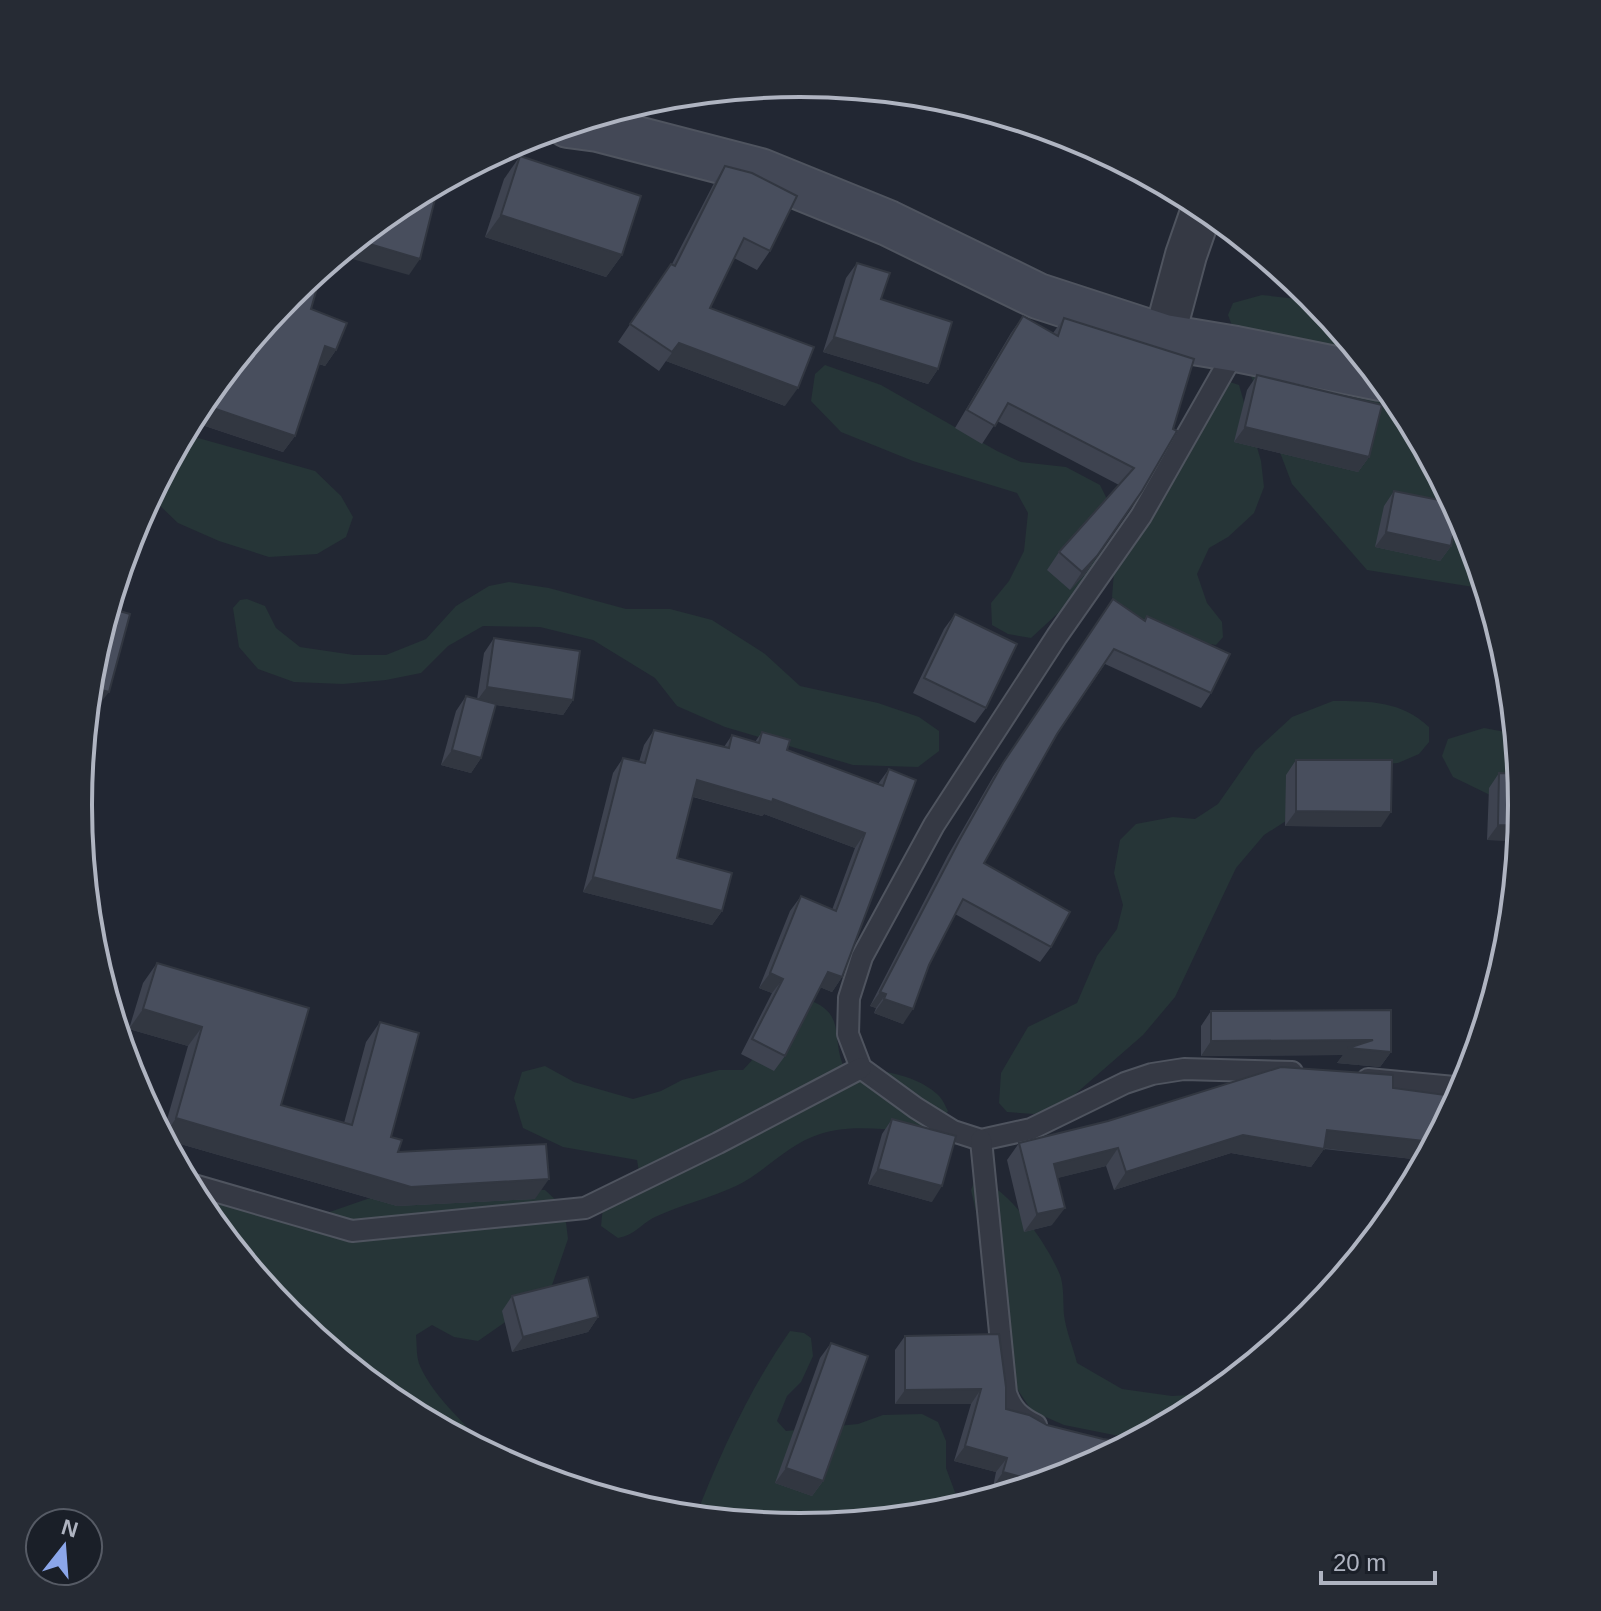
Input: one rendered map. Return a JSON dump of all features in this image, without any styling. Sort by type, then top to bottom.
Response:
[{"type":"main road","points":[[594,128],[760,171],[888,223],[1038,296],[1164,337],[1363,375]]},
{"type":"street","points":[[1164,337],[1198,219]]},
{"type":"lane","points":[[1236,349],[1141,516],[1057,636],[934,825],[862,957],[849,998],[848,1034],[861,1068],[953,1131],[981,1140],[1031,1129],[1125,1083],[1152,1074],[1184,1069],[1312,1074]]},
{"type":"lane","points":[[204,1188],[352,1231],[585,1208],[861,1068]]},
{"type":"lane","points":[[1343,1077],[1451,1087]]},
{"type":"lane","points":[[981,1140],[1006,1393],[1010,1405],[1019,1416],[1046,1430],[1060,1432]]},
{"type":"shaded area","points":[[1262,295],[1294,299],[1333,338],[1363,374],[1414,451],[1455,534],[1474,587],[1367,570],[1292,484],[1228,315],[1233,303]]},
{"type":"shaded area","points":[[825,365],[881,385],[1021,462],[1066,467],[1100,485],[1113,511],[1094,580],[1031,638],[1008,634],[992,625],[991,603],[1009,581],[1024,551],[1028,513],[1017,493],[913,461],[841,432],[811,401],[815,374]]},
{"type":"shaded area","points":[[1230,382],[1239,385],[1261,461],[1264,487],[1254,513],[1228,537],[1209,548],[1197,574],[1207,603],[1222,622],[1223,637],[1216,645],[1178,639],[1126,617],[1112,597],[1115,560],[1186,457],[1213,397]]},
{"type":"shaded area","points":[[195,437],[315,471],[341,496],[353,517],[346,537],[317,554],[269,557],[219,541],[178,523],[159,505]]},
{"type":"shaded area","points":[[509,582],[549,588],[626,609],[670,609],[712,620],[765,654],[800,686],[878,703],[919,717],[939,731],[939,751],[918,767],[853,765],[725,727],[677,706],[655,678],[593,640],[540,627],[483,626],[448,646],[421,673],[343,684],[294,682],[258,669],[239,647],[233,608],[240,600],[247,599],[265,606],[276,628],[300,647],[354,655],[386,655],[426,639],[456,606],[489,586]]},
{"type":"shaded area","points":[[1333,701],[1372,702],[1408,712],[1429,727],[1429,742],[1419,754],[1398,763],[1373,765],[1264,835],[1236,868],[1175,997],[1143,1035],[1065,1103],[1034,1114],[1007,1112],[999,1103],[1001,1073],[1028,1027],[1077,1003],[1097,956],[1117,929],[1123,905],[1114,873],[1120,840],[1136,824],[1173,817],[1195,819],[1218,804],[1255,751],[1292,717]]},
{"type":"shaded area","points":[[1484,728],[1505,732],[1509,804],[1453,777],[1442,756],[1448,739]]},
{"type":"shaded area","points":[[814,1002],[824,1008],[834,1021],[843,1065],[905,1076],[939,1096],[948,1111],[936,1128],[864,1128],[820,1134],[797,1144],[736,1186],[655,1217],[618,1238],[601,1226],[603,1206],[639,1172],[637,1160],[563,1147],[523,1128],[514,1098],[522,1072],[545,1066],[574,1082],[633,1099],[719,1070],[743,1070],[804,1003]]},
{"type":"shaded area","points":[[195,1172],[318,1216],[396,1189],[545,1190],[558,1202],[565,1214],[568,1239],[550,1291],[478,1341],[454,1337],[432,1325],[416,1335],[417,1355],[426,1378],[473,1433],[407,1395],[333,1338],[268,1273],[238,1237]]},
{"type":"shaded area","points":[[975,1180],[1000,1191],[1038,1235],[1061,1278],[1065,1321],[1077,1363],[1122,1389],[1172,1396],[1194,1395],[1122,1437],[1064,1425],[1032,1411],[1003,1368],[988,1262],[971,1190]]},
{"type":"shaded area","points":[[790,1331],[804,1333],[811,1338],[813,1356],[801,1382],[787,1396],[777,1421],[786,1431],[858,1424],[883,1415],[922,1414],[938,1422],[946,1441],[946,1468],[956,1496],[893,1508],[800,1514],[700,1507],[737,1422]]},
{"type":"building","points":[[520,156],[641,196],[622,255],[501,215]]},
{"type":"building","points":[[725,166],[752,173],[797,196],[770,251],[744,238],[710,308],[814,347],[798,388],[679,343],[672,352],[630,324],[671,264],[675,266]]},
{"type":"building","points":[[435,199],[420,259],[368,244]]},
{"type":"building","points":[[857,263],[890,273],[881,299],[952,322],[938,369],[834,337]]},
{"type":"building","points":[[317,289],[311,309],[347,323],[336,350],[325,346],[295,436],[214,408],[268,338]]},
{"type":"building","points":[[1023,316],[1058,336],[1064,318],[1194,359],[1173,429],[1177,431],[1142,491],[1097,556],[1082,572],[1059,552],[1134,468],[1008,403],[995,426],[967,410]]},
{"type":"building","points":[[1257,375],[1382,405],[1369,457],[1245,427]]},
{"type":"building","points":[[1394,491],[1440,500],[1454,532],[1451,546],[1386,532]]},
{"type":"building","points":[[1113,599],[1145,621],[1147,616],[1230,654],[1211,693],[1114,649],[1057,734],[984,863],[1070,912],[1051,947],[963,899],[929,965],[913,1009],[884,999],[886,994],[880,992],[1003,763]]},
{"type":"building","points":[[120,611],[130,614],[109,692],[102,690]]},
{"type":"building","points":[[955,614],[1017,644],[986,708],[924,678]]},
{"type":"building","points":[[494,638],[580,651],[573,700],[487,687]]},
{"type":"building","points":[[466,696],[496,704],[481,758],[452,750]]},
{"type":"building","points":[[654,730],[729,748],[732,735],[759,743],[762,732],[790,740],[787,750],[883,786],[889,769],[916,780],[842,977],[828,972],[785,1056],[752,1039],[783,979],[770,973],[801,896],[836,911],[865,833],[773,799],[772,802],[697,780],[677,858],[732,873],[722,911],[593,877],[623,758],[645,763]]},
{"type":"building","points":[[1296,760],[1392,760],[1391,812],[1296,811]]},
{"type":"building","points":[[1499,773],[1508,773],[1508,825],[1498,825]]},
{"type":"building","points":[[157,963],[309,1008],[281,1105],[352,1125],[380,1022],[419,1033],[391,1137],[402,1140],[398,1152],[546,1144],[549,1179],[411,1187],[176,1118],[202,1027],[143,1009]]},
{"type":"building","points":[[1391,1010],[1391,1052],[1348,1048],[1373,1040],[1211,1041],[1211,1011]]},
{"type":"building","points":[[1281,1067],[1393,1075],[1393,1088],[1447,1095],[1424,1141],[1327,1130],[1324,1149],[1243,1135],[1126,1172],[1118,1148],[1054,1164],[1065,1208],[1037,1214],[1019,1143],[1108,1121]]},
{"type":"building","points":[[892,1119],[956,1136],[942,1186],[878,1169]]},
{"type":"building","points":[[588,1277],[598,1317],[523,1337],[512,1296]]},
{"type":"building","points":[[999,1334],[1006,1409],[1029,1415],[1047,1425],[1115,1441],[1023,1478],[1003,1472],[1007,1458],[965,1446],[981,1389],[905,1390],[905,1336]]},
{"type":"building","points":[[831,1343],[868,1356],[823,1481],[786,1468]]}]
